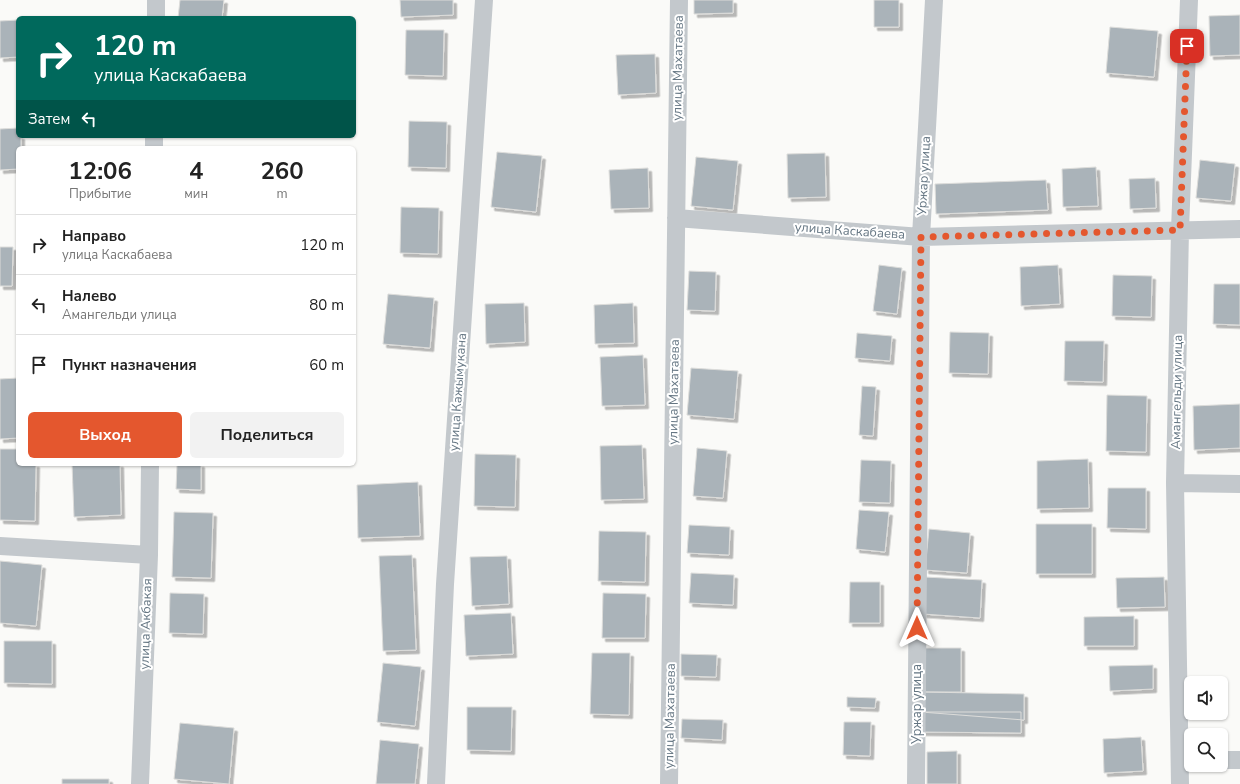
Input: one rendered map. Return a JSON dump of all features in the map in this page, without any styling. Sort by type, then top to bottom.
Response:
[{"type":"street","points":[[156,0],[156,16]]},
{"type":"street","name":"улица Кажымукана","points":[[436,784],[445,584],[484,0]]},
{"type":"street","name":"улица Махатаева","points":[[669,784],[679,0]]},
{"type":"street","name":"Уржар улица","points":[[916,784],[921,237],[934,0]]},
{"type":"street","name":"Амангельди улица","points":[[1184,732],[1175,483],[1180,230],[1189,0]]},
{"type":"street","name":"улица Каскабаева","points":[[676,218],[921,237],[1240,229]]},
{"type":"street","name":"улица Акбакая","points":[[140,784],[150,466]]},
{"type":"street","points":[[1175,483],[1240,484]]},
{"type":"street","points":[[0,546],[148,555]]},
{"type":"street","points":[[1228,760],[1240,760]]},
{"type":"street","name":"Амангельди улица","points":[[1180,784],[1184,765]]},
{"type":"building","points":[[180,0],[224,0],[222,16],[178,16]]},
{"type":"building","points":[[400,0],[453,0],[453,15],[401,17]]},
{"type":"building","points":[[694,0],[733,0],[733,13],[694,14]]},
{"type":"building","points":[[874,0],[899,0],[899,27],[874,27]]},
{"type":"building","points":[[1240,15],[1240,55],[1210,56],[1209,16]]},
{"type":"building","points":[[16,20],[16,57],[0,58],[0,21]]},
{"type":"building","points":[[1110,27],[1158,31],[1154,77],[1106,73]]},
{"type":"building","points":[[406,30],[444,30],[443,76],[405,75]]},
{"type":"building","points":[[655,54],[656,93],[618,95],[616,55]]},
{"type":"building","points":[[409,121],[447,122],[446,168],[408,167]]},
{"type":"building","points":[[16,128],[16,138],[21,138],[21,146],[16,146],[16,169],[0,170],[0,129]]},
{"type":"building","points":[[497,152],[542,156],[536,212],[491,207]]},
{"type":"building","points":[[825,153],[826,197],[788,198],[787,154]]},
{"type":"building","points":[[696,157],[738,161],[733,210],[691,206]]},
{"type":"building","points":[[1200,160],[1235,164],[1231,201],[1196,198]]},
{"type":"building","points":[[1096,167],[1098,206],[1063,207],[1062,169]]},
{"type":"building","points":[[648,168],[649,208],[611,209],[609,170]]},
{"type":"building","points":[[1155,178],[1156,208],[1130,209],[1129,179]]},
{"type":"building","points":[[1046,180],[1048,210],[936,214],[935,184]]},
{"type":"building","points":[[401,207],[439,208],[438,254],[400,253]]},
{"type":"building","points":[[0,247],[13,247],[12,286],[0,286]]},
{"type":"building","points":[[879,265],[902,268],[897,314],[873,311]]},
{"type":"building","points":[[1058,265],[1060,304],[1021,306],[1020,267]]},
{"type":"building","points":[[689,271],[716,272],[715,311],[687,310]]},
{"type":"building","points":[[1113,275],[1152,276],[1151,317],[1112,316]]},
{"type":"building","points":[[1214,284],[1240,284],[1240,325],[1213,324]]},
{"type":"building","points":[[388,294],[434,298],[430,348],[383,344]]},
{"type":"building","points":[[524,303],[525,342],[486,344],[485,304]]},
{"type":"building","points":[[633,303],[634,343],[595,344],[594,305]]},
{"type":"building","points":[[950,332],[989,333],[988,374],[949,373]]},
{"type":"building","points":[[857,333],[892,336],[890,361],[855,358]]},
{"type":"building","points":[[1065,341],[1104,341],[1103,382],[1064,381]]},
{"type":"building","points":[[643,355],[645,405],[602,406],[600,357]]},
{"type":"building","points":[[691,368],[738,371],[734,419],[687,415]]},
{"type":"building","points":[[16,378],[16,438],[0,439],[0,379]]},
{"type":"building","points":[[862,386],[876,387],[873,436],[859,435]]},
{"type":"building","points":[[1107,395],[1147,396],[1146,452],[1106,451]]},
{"type":"building","points":[[1240,404],[1240,448],[1194,450],[1193,406]]},
{"type":"building","points":[[642,445],[644,499],[601,500],[600,446]]},
{"type":"building","points":[[697,448],[727,451],[723,498],[693,496]]},
{"type":"building","points":[[0,449],[16,449],[16,466],[36,466],[35,521],[0,520]]},
{"type":"building","points":[[475,454],[516,455],[515,507],[474,506]]},
{"type":"building","points":[[1088,459],[1089,508],[1037,509],[1037,461]]},
{"type":"building","points":[[861,460],[891,461],[890,503],[859,502]]},
{"type":"building","points":[[72,466],[120,466],[121,515],[74,517]]},
{"type":"building","points":[[177,466],[201,466],[201,490],[176,489]]},
{"type":"building","points":[[418,482],[420,536],[358,538],[357,485]]},
{"type":"building","points":[[1108,488],[1146,488],[1146,529],[1107,528]]},
{"type":"building","points":[[859,510],[889,512],[885,552],[856,549]]},
{"type":"building","points":[[174,512],[213,513],[211,578],[172,577]]},
{"type":"building","points":[[1036,524],[1092,524],[1092,574],[1036,574]]},
{"type":"building","points":[[689,525],[730,527],[729,555],[687,553]]},
{"type":"building","points":[[929,529],[970,533],[967,573],[925,570]]},
{"type":"building","points":[[599,531],[646,532],[645,582],[598,581]]},
{"type":"building","points":[[412,555],[416,650],[383,651],[379,556]]},
{"type":"building","points":[[507,556],[509,604],[472,606],[470,557]]},
{"type":"building","points":[[0,561],[42,565],[36,626],[0,623]]},
{"type":"building","points":[[691,573],[734,575],[733,605],[689,603]]},
{"type":"building","points":[[925,577],[982,580],[980,618],[923,614]]},
{"type":"building","points":[[1164,577],[1165,607],[1117,608],[1116,578]]},
{"type":"building","points":[[850,582],[880,582],[880,623],[849,623]]},
{"type":"building","points":[[170,593],[204,594],[203,634],[169,633]]},
{"type":"building","points":[[603,593],[646,594],[645,638],[602,638]]},
{"type":"building","points":[[511,613],[513,654],[466,656],[464,615]]},
{"type":"building","points":[[1134,616],[1134,646],[1084,646],[1084,617]]},
{"type":"building","points":[[4,641],[52,641],[52,684],[4,683]]},
{"type":"building","points":[[925,648],[961,648],[961,692],[925,692]]},
{"type":"building","points":[[592,653],[630,653],[629,715],[590,714]]},
{"type":"building","points":[[681,654],[717,655],[716,677],[681,676]]},
{"type":"building","points":[[383,663],[421,667],[415,726],[377,722]]},
{"type":"building","points":[[1153,665],[1153,689],[1110,691],[1109,666]]},
{"type":"building","points":[[925,692],[1024,694],[1024,720],[921,712]]},
{"type":"building","points":[[847,697],[876,698],[875,708],[847,707]]},
{"type":"building","points":[[467,707],[512,707],[511,751],[467,750]]},
{"type":"building","points":[[921,712],[1021,712],[1021,733],[921,732]]},
{"type":"building","points":[[682,719],[723,720],[722,740],[681,738]]},
{"type":"building","points":[[844,722],[871,722],[870,756],[843,755]]},
{"type":"building","points":[[180,723],[234,728],[229,784],[174,779]]},
{"type":"building","points":[[1141,737],[1143,771],[1104,773],[1103,739]]},
{"type":"building","points":[[380,740],[419,744],[415,784],[376,784]]},
{"type":"building","points":[[957,751],[957,784],[927,784],[927,752]]},
{"type":"building","points":[[62,779],[109,779],[109,784],[62,784]]},
{"type":"route","points":[[917,628],[921,237],[1180,230],[1187,46]]}]
